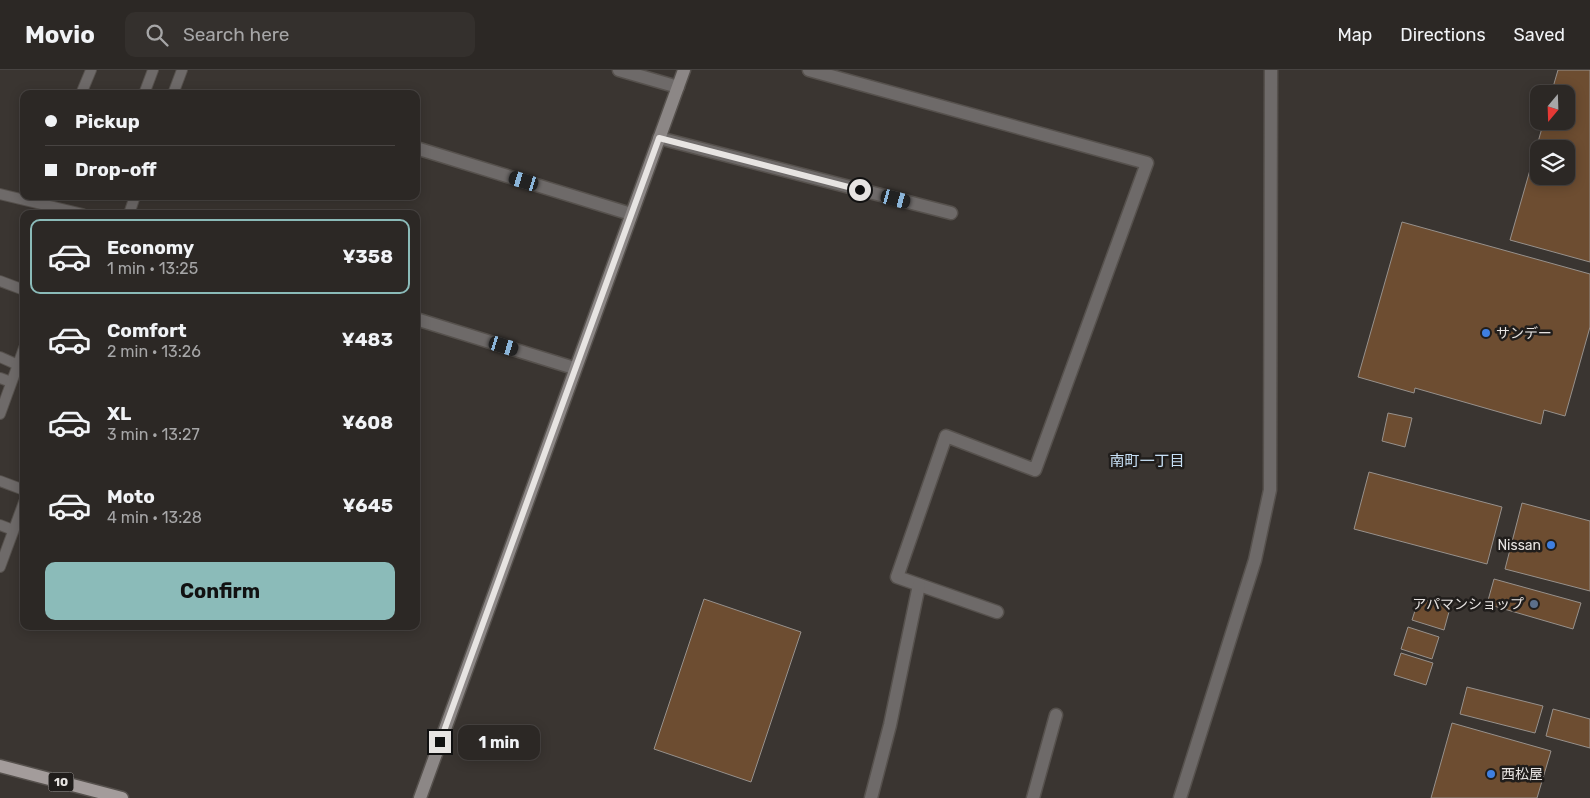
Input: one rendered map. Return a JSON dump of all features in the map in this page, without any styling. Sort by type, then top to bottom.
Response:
[{"type":"main road","name":"10","points":[[0,766],[122,798]]},
{"type":"street","points":[[619,70],[678,87]]},
{"type":"street","points":[[420,798],[574,368],[684,70]]},
{"type":"street","points":[[808,70],[1147,163],[1035,470],[946,436],[897,577],[997,612]]},
{"type":"street","points":[[1180,798],[1255,560],[1270,490],[1271,70]]},
{"type":"street","points":[[659,138],[951,213]]},
{"type":"street","points":[[420,149],[631,214]]},
{"type":"street","points":[[420,320],[574,368]]},
{"type":"street","points":[[871,798],[890,724],[919,585]]},
{"type":"street","points":[[1033,798],[1056,715]]},
{"type":"lane","points":[[82,90],[90,70]]},
{"type":"lane","points":[[145,90],[152,70]]},
{"type":"lane","points":[[174,90],[182,70]]},
{"type":"lane","points":[[0,194],[20,199]]},
{"type":"lane","points":[[25,200],[66,210]]},
{"type":"lane","points":[[0,281],[20,288]]},
{"type":"lane","points":[[0,357],[18,365]]},
{"type":"lane","points":[[0,414],[20,359]]},
{"type":"lane","points":[[0,378],[11,382]]},
{"type":"lane","points":[[0,481],[20,488]]},
{"type":"lane","points":[[1,562],[20,513]]},
{"type":"lane","points":[[0,525],[14,530]]},
{"type":"building","points":[[1558,70],[1590,70],[1590,262],[1510,240],[1530,170],[1530,185],[1575,185],[1575,140],[1539,140],[1541,130],[1575,130],[1575,85],[1554,85]]},
{"type":"building","points":[[1402,222],[1590,274],[1590,327],[1565,416],[1544,410],[1541,424],[1415,388],[1414,393],[1358,377]]},
{"type":"building","points":[[1388,413],[1412,418],[1405,447],[1382,441]]},
{"type":"building","points":[[1369,472],[1502,507],[1487,564],[1354,529]]},
{"type":"building","name":"Nissan","points":[[1522,503],[1590,521],[1590,591],[1505,569]]},
{"type":"building","name":"アパマンショップ","points":[[1494,579],[1581,603],[1573,629],[1487,604]]},
{"type":"building","points":[[1419,598],[1450,608],[1444,630],[1412,620]]},
{"type":"building","points":[[704,599],[801,632],[751,782],[654,749]]},
{"type":"building","points":[[1408,627],[1439,637],[1432,659],[1401,649]]},
{"type":"building","points":[[1401,653],[1433,663],[1426,685],[1394,675]]},
{"type":"building","points":[[1467,687],[1543,706],[1535,733],[1460,714]]},
{"type":"building","points":[[1553,709],[1590,719],[1590,748],[1546,736]]},
{"type":"building","name":"西松屋","points":[[1452,723],[1551,751],[1537,798],[1431,798]]},
{"type":"place","name":"サンデー","points":[[1486,333]]},
{"type":"place","name":"Nissan","points":[[1551,545]]},
{"type":"place","name":"アパマンショップ","points":[[1534,604]]},
{"type":"place","name":"西松屋","points":[[1491,774]]},
{"type":"district","name":"南町一丁目","points":[[1147,461]]},
{"type":"route","points":[[440,742],[659,138],[860,190]]}]
